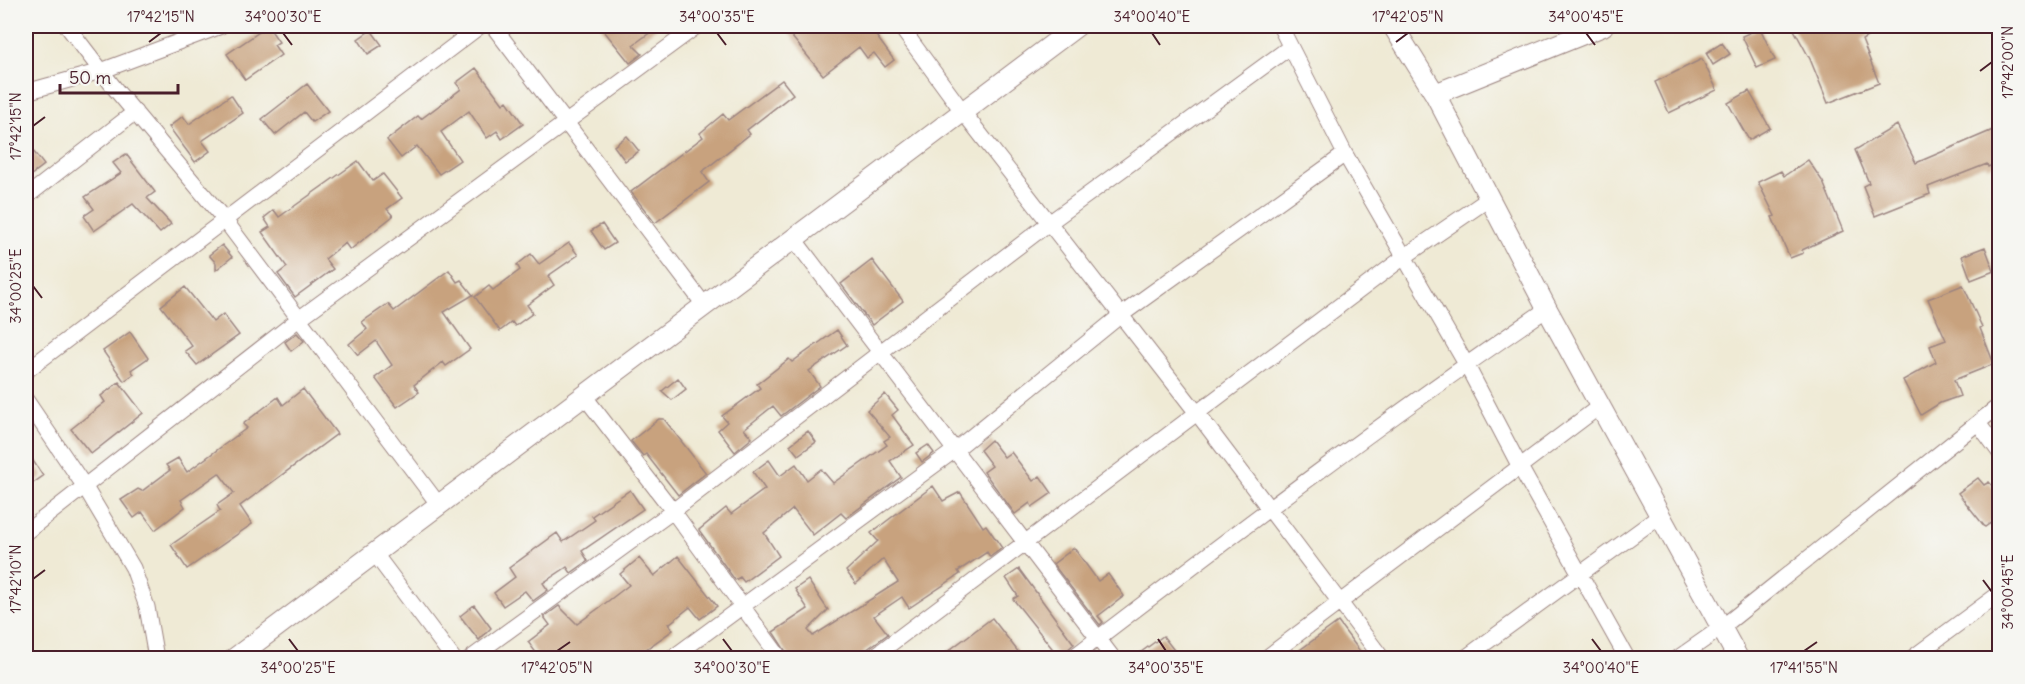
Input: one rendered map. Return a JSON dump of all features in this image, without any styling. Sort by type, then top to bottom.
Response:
[{"type":"street","points":[[67,26],[101,71],[224,219],[439,505]]},
{"type":"street","points":[[26,92],[101,71],[221,26]]},
{"type":"street","points":[[26,371],[480,26]]},
{"type":"street","points":[[493,26],[705,306]]},
{"type":"street","points":[[26,532],[300,318],[697,26]]},
{"type":"street","points":[[900,26],[963,112],[1197,413],[1268,511],[1382,658]]},
{"type":"street","points":[[235,658],[1077,26]]},
{"type":"street","points":[[1280,26],[1345,154],[1466,364],[1520,467],[1627,658]]},
{"type":"street","points":[[1393,26],[1435,94],[1600,406],[1738,658]]},
{"type":"street","points":[[1435,94],[1603,26]]},
{"type":"street","points":[[471,658],[673,511],[1050,223],[1290,48]]},
{"type":"street","points":[[26,197],[135,112]]},
{"type":"street","points":[[672,658],[955,450],[1121,315],[1345,154]]},
{"type":"street","points":[[872,658],[1025,545],[1404,257],[1490,198]]},
{"type":"street","points":[[794,239],[880,355],[1113,658]]},
{"type":"street","points":[[1072,658],[1466,364],[1548,309]]},
{"type":"street","points":[[585,397],[673,511],[780,658]]},
{"type":"street","points":[[26,400],[85,487],[134,568],[147,607],[156,658]]},
{"type":"street","points":[[1678,658],[1721,628],[2000,405]]},
{"type":"street","points":[[1266,658],[1600,406]]},
{"type":"street","points":[[1978,423],[2000,453]]},
{"type":"street","points":[[1465,658],[1661,515]]},
{"type":"street","points":[[375,554],[453,658]]},
{"type":"street","points":[[1912,658],[2000,593]]},
{"type":"building","points":[[268,26],[279,42],[274,45],[281,55],[245,80],[227,54]]},
{"type":"building","points":[[600,26],[659,26],[633,45],[642,54],[630,63]]},
{"type":"building","points":[[783,26],[869,26],[894,60],[885,67],[874,53],[867,58],[859,47],[823,75]]},
{"type":"building","points":[[1792,26],[1884,26],[1862,40],[1879,83],[1828,103],[1810,59]]},
{"type":"building","points":[[1760,28],[1775,60],[1757,68],[1742,36]]},
{"type":"building","points":[[371,30],[382,45],[368,54],[358,39]]},
{"type":"building","points":[[1722,43],[1730,54],[1713,65],[1706,53]]},
{"type":"building","points":[[1702,59],[1717,90],[1669,113],[1655,82]]},
{"type":"building","points":[[476,68],[503,104],[507,101],[523,124],[502,139],[497,131],[487,138],[469,111],[441,132],[460,160],[439,174],[417,146],[401,158],[387,140],[418,116],[421,119],[461,89],[456,83]]},
{"type":"building","points":[[782,80],[793,94],[747,130],[750,134],[702,172],[709,182],[655,223],[631,192],[703,137],[700,133],[723,114],[728,120]]},
{"type":"building","points":[[307,84],[328,111],[312,122],[304,112],[275,135],[262,119]]},
{"type":"building","points":[[1749,91],[1770,128],[1749,140],[1728,103]]},
{"type":"building","points":[[231,95],[243,113],[202,141],[210,151],[195,162],[169,127],[183,116],[189,124]]},
{"type":"building","points":[[1897,125],[1916,163],[2000,127],[2000,162],[1988,167],[1987,164],[1928,187],[1930,194],[1875,216],[1863,186],[1869,183],[1855,150]]},
{"type":"building","points":[[627,136],[639,151],[625,161],[614,146]]},
{"type":"building","points":[[26,142],[44,165],[26,179]]},
{"type":"building","points":[[126,154],[155,192],[147,198],[171,224],[160,233],[133,204],[94,231],[84,216],[94,209],[85,197],[121,173],[113,163]]},
{"type":"building","points":[[1808,160],[1823,182],[1843,231],[1790,258],[1772,217],[1775,216],[1758,182],[1781,171],[1784,176]]},
{"type":"building","points":[[358,161],[373,181],[383,174],[402,198],[387,209],[393,216],[350,250],[345,243],[325,259],[333,269],[295,297],[278,274],[287,267],[262,232],[270,227],[264,218],[274,210],[279,217]]},
{"type":"building","points":[[602,224],[615,243],[604,250],[591,231]]},
{"type":"building","points":[[569,243],[578,255],[548,276],[554,285],[527,305],[533,313],[515,326],[512,322],[500,331],[475,297],[489,286],[493,290],[520,270],[517,265],[531,254],[539,264]]},
{"type":"building","points":[[222,245],[232,257],[216,270],[216,263],[209,255]]},
{"type":"building","points":[[1985,247],[1994,271],[1971,280],[1962,256]]},
{"type":"building","points":[[872,260],[903,301],[872,325],[841,284]]},
{"type":"building","points":[[449,270],[457,282],[461,280],[473,295],[444,312],[470,349],[446,366],[443,362],[414,385],[419,392],[397,407],[375,378],[392,365],[376,341],[358,355],[349,344],[367,329],[362,322],[388,304],[394,311]]},
{"type":"building","points":[[1963,285],[1982,327],[1980,328],[1994,364],[1954,380],[1960,396],[1940,403],[1921,415],[1903,380],[1936,362],[1930,346],[1946,340],[1928,299]]},
{"type":"building","points":[[185,287],[213,322],[223,314],[239,335],[197,365],[185,351],[192,346],[161,306]]},
{"type":"building","points":[[837,330],[847,345],[809,371],[820,386],[781,416],[773,406],[744,429],[752,438],[735,452],[718,430],[727,422],[722,416],[760,388],[757,384],[789,359],[792,362]]},
{"type":"building","points":[[130,332],[148,358],[131,370],[134,374],[124,381],[103,351]]},
{"type":"building","points":[[297,333],[304,341],[291,351],[285,342]]},
{"type":"building","points":[[678,378],[686,389],[672,400],[662,391]]},
{"type":"building","points":[[119,382],[143,413],[91,454],[71,429],[105,402],[101,396]]},
{"type":"building","points":[[303,389],[337,434],[240,506],[252,524],[187,569],[171,545],[220,511],[217,505],[234,493],[219,473],[181,500],[185,507],[155,530],[142,512],[134,518],[121,500],[138,489],[142,491],[170,470],[166,465],[178,458],[187,472],[247,428],[243,424],[278,397],[283,405]]},
{"type":"building","points":[[885,394],[898,410],[892,415],[914,445],[890,461],[901,477],[846,518],[841,513],[813,535],[793,509],[764,533],[779,556],[744,582],[740,577],[735,580],[699,530],[726,508],[731,514],[765,489],[753,472],[769,460],[780,476],[796,464],[807,480],[821,469],[833,483],[887,445],[884,441],[890,437],[867,410]]},
{"type":"building","points":[[659,419],[664,419],[706,473],[678,495],[646,454],[643,456],[631,441]]},
{"type":"building","points":[[808,431],[816,442],[798,455],[790,445]]},
{"type":"building","points":[[991,440],[1004,457],[1011,452],[1033,481],[1040,476],[1052,493],[1032,507],[1030,503],[1015,514],[984,472],[992,466],[980,450]]},
{"type":"building","points":[[928,445],[934,453],[922,462],[916,453]]},
{"type":"building","points":[[26,450],[43,476],[26,488]]},
{"type":"building","points":[[1978,478],[1984,485],[1989,482],[2000,495],[2000,516],[1985,527],[1958,493]]},
{"type":"building","points":[[933,486],[943,501],[960,492],[983,527],[986,525],[1002,548],[990,557],[987,552],[958,571],[960,574],[909,608],[902,597],[874,616],[888,634],[866,650],[860,658],[790,658],[773,632],[808,609],[795,589],[808,580],[828,610],[808,630],[813,636],[898,582],[883,559],[856,584],[846,571],[878,541],[871,533]]},
{"type":"building","points":[[630,490],[643,509],[582,551],[588,561],[571,573],[567,567],[543,583],[548,590],[533,601],[525,591],[503,606],[494,593],[515,577],[509,568],[557,533],[563,542],[595,520],[592,516]]},
{"type":"building","points":[[1074,548],[1098,581],[1108,574],[1124,596],[1098,616],[1103,622],[1100,625],[1053,564]]},
{"type":"building","points":[[678,556],[717,606],[700,619],[690,607],[669,624],[673,630],[645,650],[651,658],[540,658],[528,642],[550,625],[544,617],[559,606],[577,624],[599,608],[629,585],[620,574],[639,558],[654,576]]},
{"type":"building","points":[[1019,569],[1074,644],[1059,657],[1013,599],[1018,596],[1006,578]]},
{"type":"building","points":[[474,605],[491,628],[479,640],[460,616]]},
{"type":"building","points":[[992,618],[1023,658],[939,658]]},
{"type":"building","points":[[1338,622],[1365,658],[1289,658]]},
{"type":"building","points":[[1163,636],[1180,658],[1133,658]]}]
